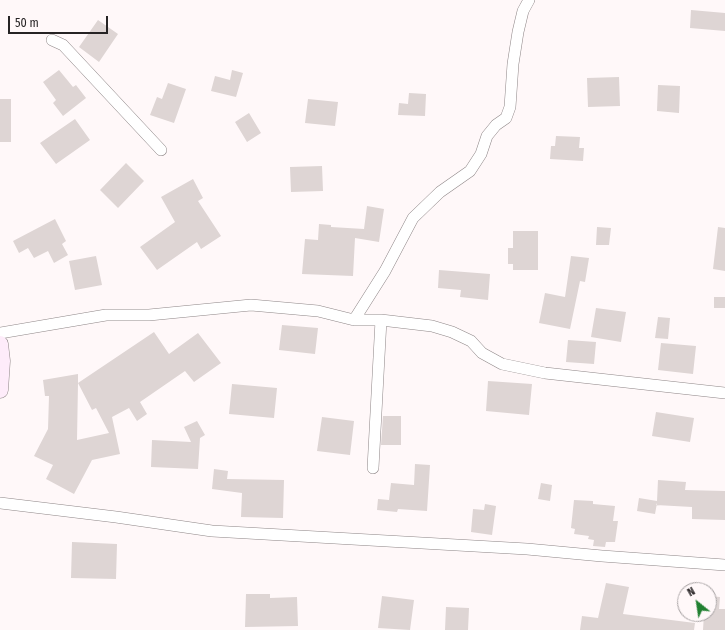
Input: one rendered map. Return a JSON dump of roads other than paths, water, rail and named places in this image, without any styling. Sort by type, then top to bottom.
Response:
[{"type":"main road","points":[[0,344],[2,361],[0,390]]},
{"type":"street","points":[[354,320],[385,271],[413,218],[436,195],[470,171],[481,154],[487,136],[496,125],[506,118],[510,107],[513,64],[518,32],[529,0]]},
{"type":"street","points":[[52,40],[63,45],[161,150]]},
{"type":"street","points":[[0,333],[106,315],[149,315],[251,305],[318,311],[354,320],[381,320],[432,326],[452,332],[471,341],[482,353],[502,364],[545,373],[725,394]]},
{"type":"street","points":[[372,468],[381,320]]},
{"type":"street","points":[[0,503],[212,530],[527,549],[725,565]]}]
